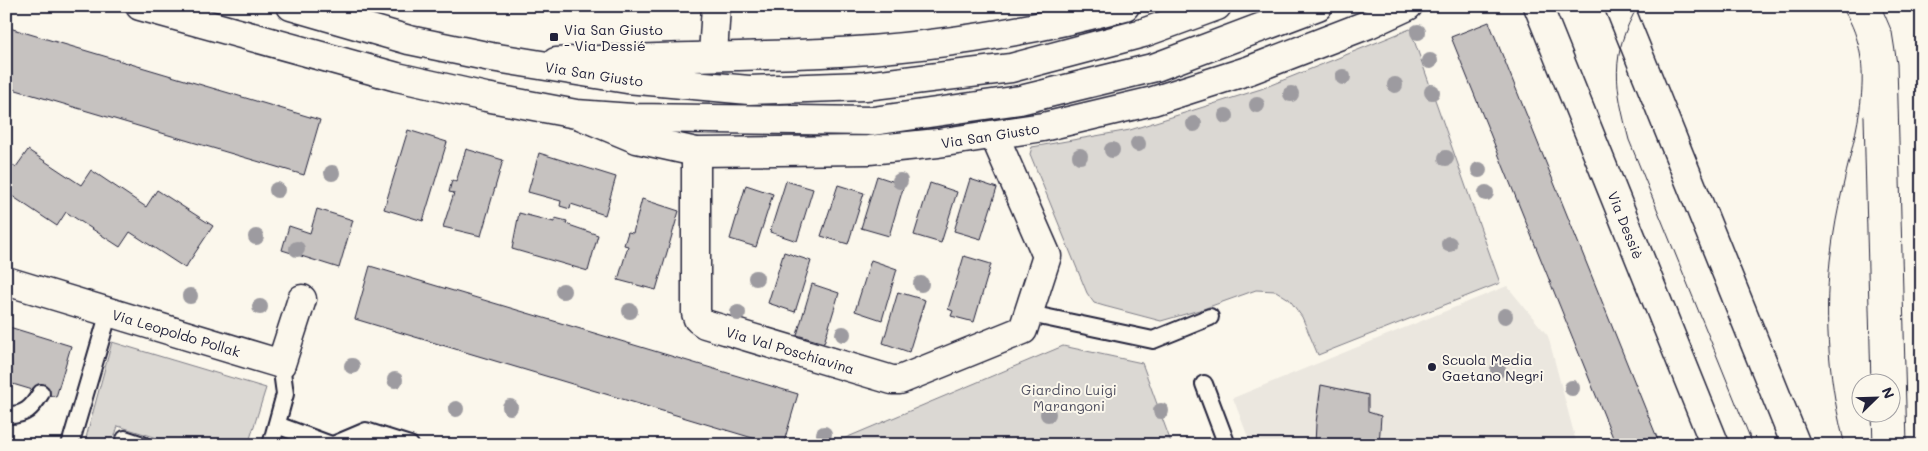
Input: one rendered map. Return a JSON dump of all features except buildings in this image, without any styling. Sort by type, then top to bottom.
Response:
[{"type":"main road","name":"Via San Giusto","points":[[140,6],[397,77],[486,97],[576,114],[632,118],[873,120],[1020,100],[1156,67],[1318,6]]},
{"type":"main road","name":"Via San Giusto","points":[[291,6],[409,40],[532,63],[627,79],[749,90],[865,86],[1010,68],[1143,33],[1217,6]]},
{"type":"main road","points":[[713,55],[716,6]]},
{"type":"main road","name":"Via San Giusto","points":[[532,63],[713,55],[821,53],[881,49],[984,36],[1125,6]]},
{"type":"main road","name":"Via Dessiè","points":[[1538,6],[1715,445]]},
{"type":"main road","points":[[1619,6],[1796,445]]},
{"type":"main road","name":"Via San Giusto","points":[[576,114],[637,139],[696,152],[870,150],[994,135],[1043,127],[1153,102],[1250,70],[1398,9]]},
{"type":"main road","name":"Via Val Poschiavina","points":[[696,152],[696,312],[698,319],[705,324],[892,380],[900,380],[1023,330],[1030,314],[1047,256],[994,135]]},
{"type":"main road","name":"Via Leopoldo Pollak","points":[[6,281],[280,364]]},
{"type":"main road","points":[[280,364],[302,299]]},
{"type":"lane","points":[[70,445],[110,312]]},
{"type":"lane","points":[[1030,314],[1153,340],[1210,317]]},
{"type":"lane","points":[[271,445],[285,394],[280,364]]},
{"type":"lane","points":[[1204,384],[1227,445]]},
{"type":"lane","points":[[6,415],[25,413],[33,407],[40,393]]},
{"type":"lane","points":[[276,425],[332,445],[366,431],[410,445]]},
{"type":"lane","points":[[123,445],[125,440],[143,445]]},
{"type":"shaded area","name":"Scuola Media Gaetano Negri","points":[[1507,286],[1548,336],[1577,445],[1251,445],[1233,398]]},
{"type":"green space","points":[[1410,29],[1500,283],[1318,355],[1302,317],[1289,299],[1276,291],[1256,290],[1203,309],[1161,321],[1094,303],[1087,293],[1030,154],[1032,147],[1130,130],[1261,89]]},
{"type":"green space","points":[[112,342],[266,388],[248,445],[181,445],[118,426],[112,445],[84,445]]},
{"type":"green space","name":"Giardino Luigi Marangoni","points":[[1063,346],[1142,363],[1172,445],[829,445]]},
{"type":"tram line","points":[[1638,6],[1622,40],[1617,72],[1620,103],[1629,140],[1753,445]]},
{"type":"tram line","points":[[1841,6],[1853,27],[1862,71],[1859,116],[1836,221],[1828,284],[1829,353],[1835,400],[1845,445]]},
{"type":"tram line","points":[[1881,6],[1892,32],[1897,64],[1907,445]]},
{"type":"tram line","points":[[1864,116],[1871,374]]},
{"type":"tram line","points":[[1872,424],[1873,445]]},
{"type":"place","name":"Via San Giusto - Via Dessié","points":[[554,37]]},
{"type":"place","name":"Scuola Media Gaetano Negri","points":[[1432,367]]}]
